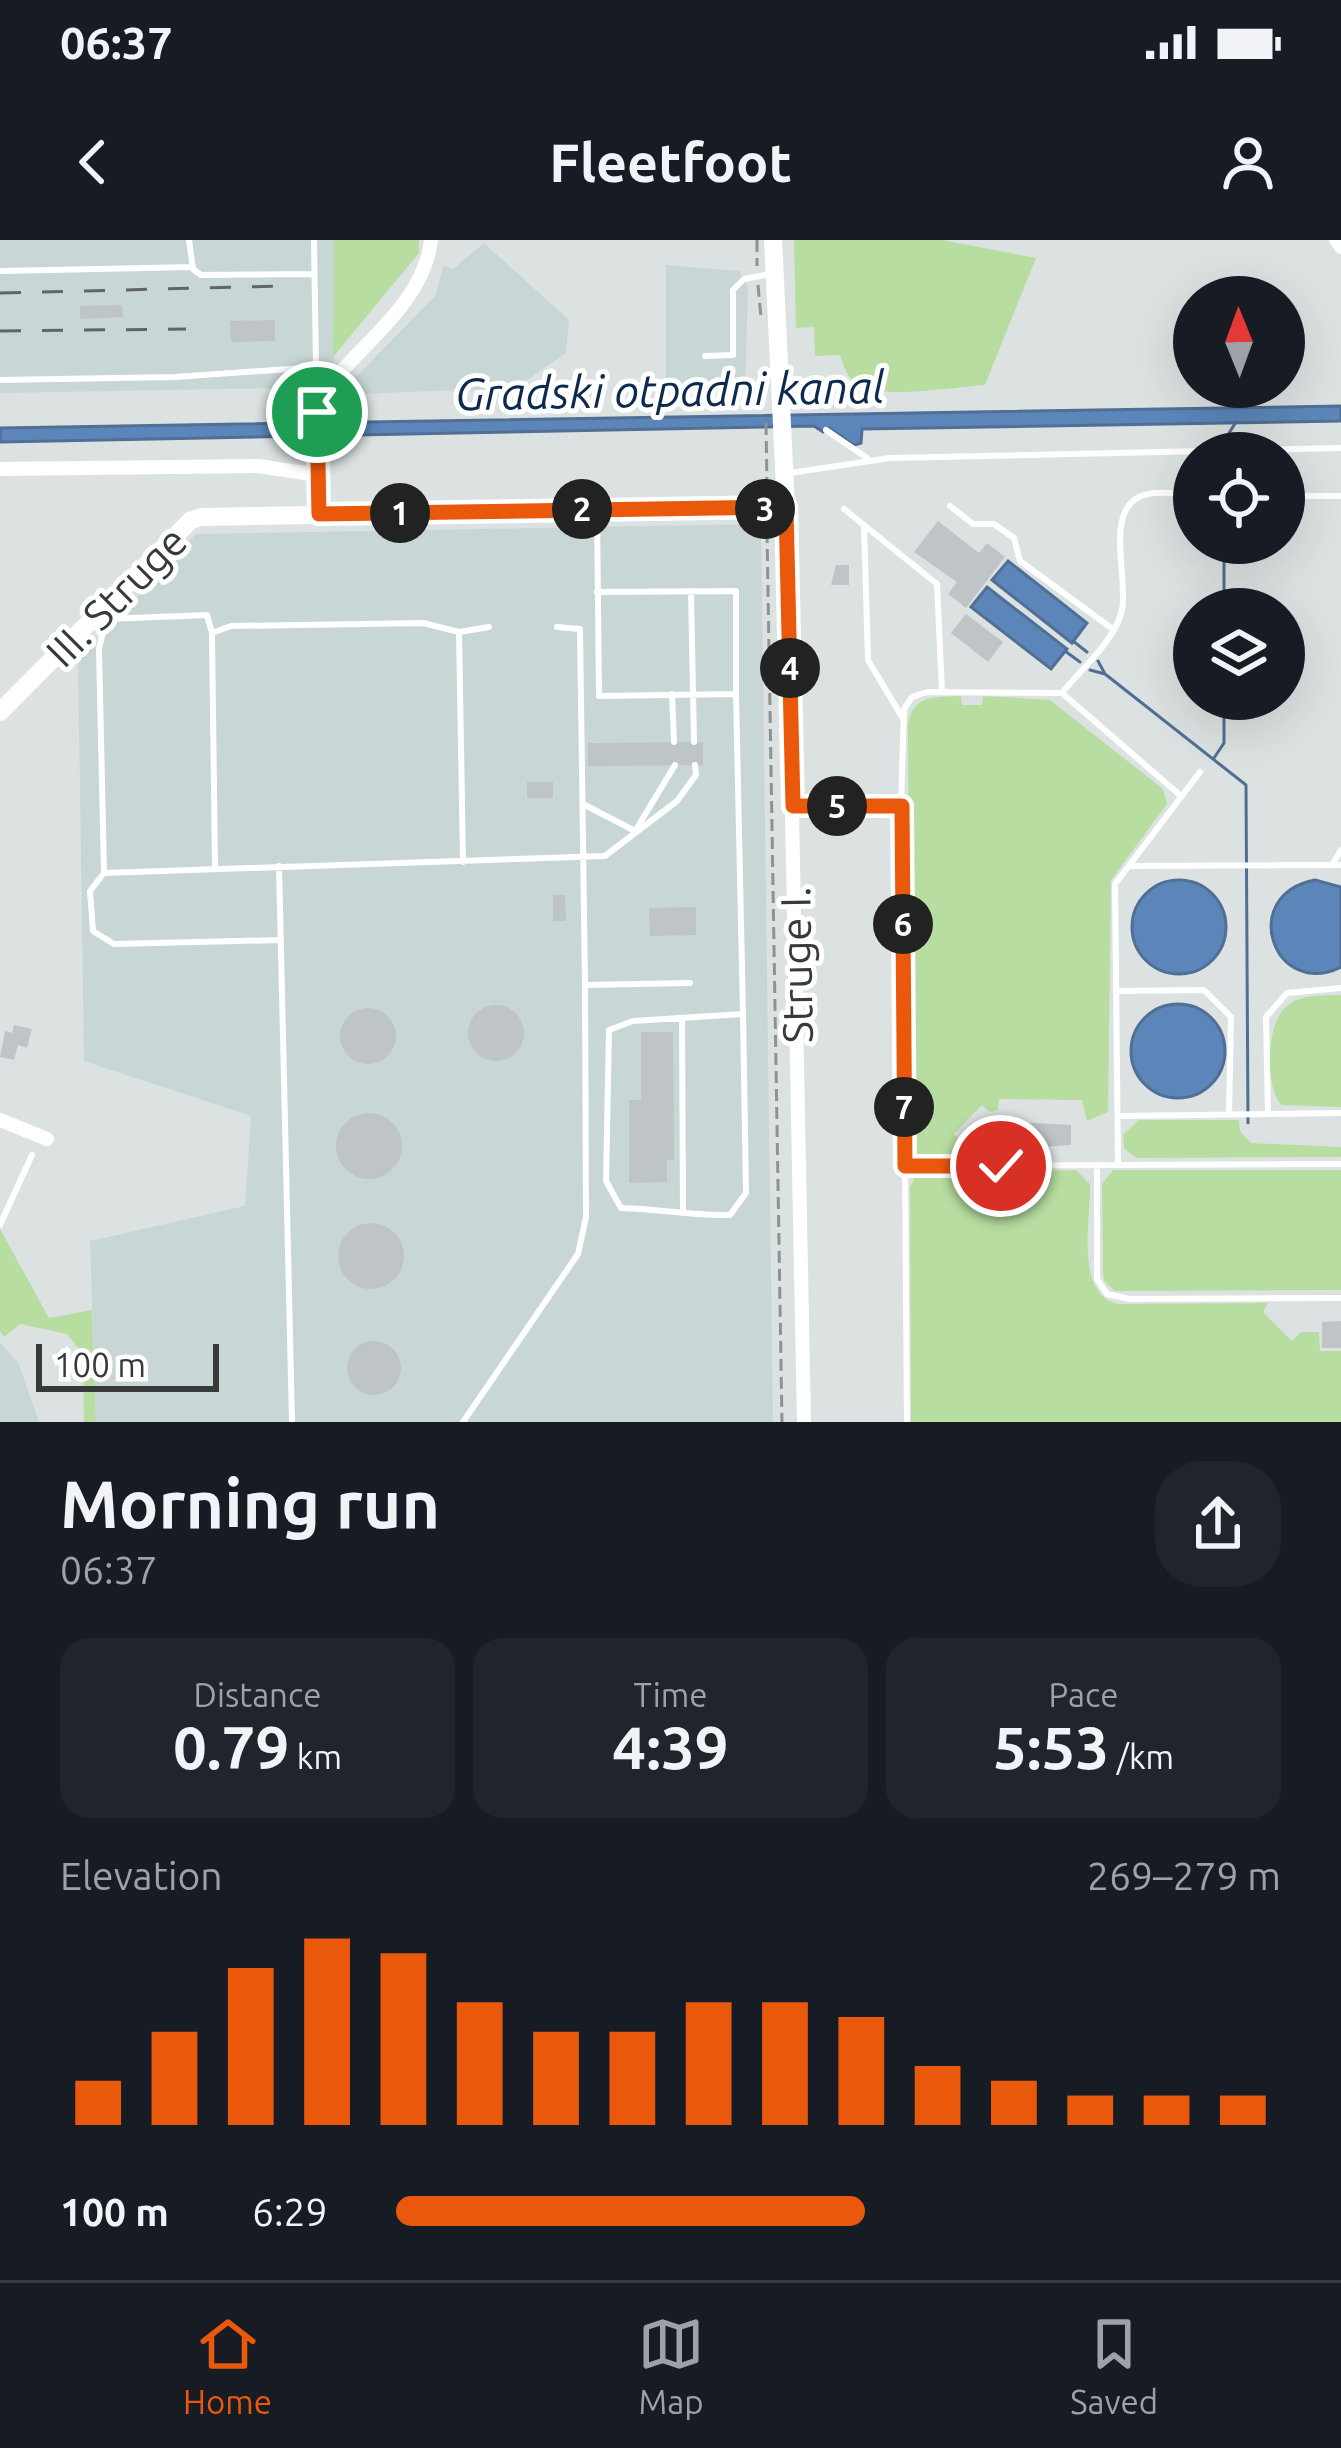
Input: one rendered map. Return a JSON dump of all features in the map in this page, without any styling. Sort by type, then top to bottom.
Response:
[{"type":"street","points":[[319,514],[318,405],[415,289],[427,266],[431,240]]},
{"type":"street","points":[[773,240],[765,270],[783,390],[776,453],[787,474],[786,507]]},
{"type":"street","points":[[0,469],[258,466],[319,475]]},
{"type":"street","name":"III. Struge","points":[[0,712],[191,520],[786,507]]},
{"type":"street","name":"Struge I.","points":[[786,507],[804,1422]]},
{"type":"street","points":[[0,1120],[47,1139]]},
{"type":"lane","points":[[189,240],[193,266],[201,274],[314,274]]},
{"type":"lane","points":[[314,240],[318,405]]},
{"type":"lane","points":[[0,271],[193,266]]},
{"type":"lane","points":[[705,356],[733,356],[732,300],[738,283],[765,270]]},
{"type":"lane","points":[[0,380],[175,377],[316,367]]},
{"type":"lane","points":[[826,430],[870,460]]},
{"type":"lane","points":[[787,474],[870,460],[1341,448]]},
{"type":"lane","points":[[1062,693],[1114,630],[1122,609],[1121,518],[1131,501],[1148,494],[1173,495]]},
{"type":"lane","points":[[1305,496],[1341,496]]},
{"type":"lane","points":[[950,506],[973,524],[994,524],[1014,538],[1020,561],[1114,630]]},
{"type":"lane","points":[[597,509],[599,696],[736,694]]},
{"type":"lane","points":[[844,509],[937,584],[942,692]]},
{"type":"lane","points":[[865,526],[868,660],[904,719]]},
{"type":"lane","points":[[691,591],[694,742]]},
{"type":"lane","points":[[597,592],[736,591],[746,1193],[730,1215],[621,1208],[606,1181],[609,1030],[633,1022],[743,1014]]},
{"type":"lane","points":[[215,868],[212,633],[207,615],[106,619],[99,649],[104,873],[90,891],[92,931],[114,944],[281,940]]},
{"type":"lane","points":[[212,633],[231,626],[423,623],[459,632],[488,627]]},
{"type":"lane","points":[[463,1422],[578,1254],[586,1216],[580,629],[557,627]]},
{"type":"lane","points":[[459,632],[463,862]]},
{"type":"lane","points":[[907,1422],[902,806],[904,719],[912,697],[942,692],[1062,693],[1181,796]]},
{"type":"lane","points":[[672,694],[674,742]]},
{"type":"lane","points":[[104,873],[605,856],[677,801],[695,775],[695,765]]},
{"type":"lane","points":[[635,831],[675,766]]},
{"type":"lane","points":[[1118,1165],[1115,884],[1200,772]]},
{"type":"lane","points":[[584,804],[635,831]]},
{"type":"lane","points":[[793,806],[902,806]]},
{"type":"lane","points":[[1130,866],[1336,865],[1341,850]]},
{"type":"lane","points":[[279,866],[292,1422]]},
{"type":"lane","points":[[585,985],[690,983]]},
{"type":"lane","points":[[1268,1113],[1266,1017],[1287,993],[1341,988]]},
{"type":"lane","points":[[1116,991],[1204,990],[1231,1017],[1229,1114]]},
{"type":"lane","points":[[682,1018],[683,1210]]},
{"type":"lane","points":[[1118,1116],[1341,1113]]},
{"type":"lane","points":[[0,1225],[32,1155]]},
{"type":"lane","points":[[905,1166],[1341,1164]]},
{"type":"lane","points":[[1097,1165],[1097,1279],[1107,1294],[1130,1299],[1341,1298]]},
{"type":"path","points":[[757,240],[765,270]]},
{"type":"path","points":[[767,486],[776,453]]},
{"type":"path","points":[[767,531],[782,1422]]},
{"type":"shaded area","points":[[0,240],[334,240],[333,387],[0,393]]},
{"type":"shaded area","points":[[484,243],[569,320],[566,353],[515,388],[357,394],[348,385],[436,295],[443,266],[453,269]]},
{"type":"shaded area","points":[[666,265],[739,271],[748,287],[745,392],[666,393]]},
{"type":"shaded area","points":[[761,524],[773,1422],[96,1422],[90,1241],[245,1206],[251,1116],[84,1061],[78,661],[196,534]]},
{"type":"shaded area","points":[[0,1343],[18,1362],[39,1422],[0,1422]]},
{"type":"green space","points":[[334,240],[419,240],[419,253],[333,357]]},
{"type":"green space","points":[[794,240],[942,240],[1036,258],[985,385],[887,392],[856,384],[840,355],[815,356],[814,327],[796,328]]},
{"type":"green space","points":[[961,696],[962,705],[982,705],[983,696],[1050,700],[1163,789],[1167,804],[1111,880],[1108,1112],[1087,1121],[1082,1100],[999,1099],[998,1110],[990,1112],[982,1105],[954,1134],[969,1150],[968,1159],[922,1159],[910,1145],[908,724],[920,702]]},
{"type":"green space","points":[[1341,995],[1341,1107],[1282,1105],[1270,1071],[1271,1041],[1279,1015],[1298,999]]},
{"type":"green space","points":[[1139,1120],[1239,1120],[1240,1131],[1251,1143],[1341,1147],[1341,1157],[1137,1158],[1124,1148],[1123,1135]]},
{"type":"green space","points":[[1076,1170],[1090,1184],[1090,1271],[1104,1297],[1118,1304],[1268,1303],[1263,1312],[1292,1341],[1301,1332],[1319,1332],[1320,1351],[1341,1351],[1341,1422],[911,1422],[910,1187],[916,1175]]},
{"type":"green space","points":[[1113,1170],[1341,1170],[1341,1290],[1115,1291],[1104,1281],[1103,1273],[1102,1184]]},
{"type":"green space","points":[[0,1229],[49,1318],[92,1310],[96,1422],[84,1422],[83,1354],[67,1334],[20,1324],[4,1337],[0,1331]]},
{"type":"water","points":[[1341,406],[1341,421],[862,429],[861,443],[854,445],[829,428],[823,432],[814,426],[0,442],[0,428]]},
{"type":"water","points":[[1008,561],[1087,623],[1072,643],[992,580]]},
{"type":"water","points":[[987,587],[1067,649],[1051,669],[971,607]]},
{"type":"water","points":[[1179,880],[1212,894],[1226,927],[1212,960],[1179,974],[1146,960],[1132,927],[1146,894]]},
{"type":"water","points":[[1315,880],[1341,887],[1341,967],[1317,973],[1298,969],[1283,958],[1271,923],[1277,905],[1291,889]]},
{"type":"water","points":[[1178,1004],[1211,1018],[1225,1051],[1211,1084],[1178,1098],[1145,1084],[1131,1051],[1145,1018]]},
{"type":"building","points":[[122,305],[123,317],[80,319],[80,306]]},
{"type":"building","points":[[275,320],[275,341],[231,342],[230,321]]},
{"type":"building","points":[[938,521],[979,553],[987,543],[1005,557],[966,608],[948,594],[957,582],[914,552]]},
{"type":"building","points":[[836,565],[849,565],[849,585],[831,585]]},
{"type":"building","points":[[966,614],[1003,642],[988,662],[951,633]]},
{"type":"building","points":[[703,742],[703,765],[588,766],[588,743]]},
{"type":"building","points":[[527,782],[553,782],[553,798],[527,798]]},
{"type":"building","points":[[553,895],[565,895],[566,921],[553,921]]},
{"type":"building","points":[[696,907],[696,935],[650,936],[649,908]]},
{"type":"building","points":[[496,1005],[516,1013],[524,1033],[516,1053],[496,1061],[476,1053],[468,1033],[476,1013]]},
{"type":"building","points":[[368,1008],[388,1016],[396,1036],[388,1056],[368,1064],[348,1056],[340,1036],[348,1016]]},
{"type":"building","points":[[14,1025],[32,1029],[27,1048],[18,1045],[14,1060],[0,1057],[5,1031],[12,1033]]},
{"type":"building","points":[[641,1032],[673,1032],[674,1160],[667,1160],[667,1182],[629,1183],[629,1100],[641,1100]]},
{"type":"building","points":[[369,1113],[393,1122],[402,1146],[393,1170],[369,1179],[345,1170],[336,1146],[345,1122]]},
{"type":"building","points":[[999,1121],[1071,1125],[1071,1145],[999,1150]]},
{"type":"building","points":[[371,1223],[395,1232],[404,1256],[395,1280],[371,1289],[347,1280],[338,1256],[347,1232]]},
{"type":"building","points":[[1341,1321],[1341,1348],[1322,1348],[1322,1322]]},
{"type":"building","points":[[374,1341],[393,1349],[401,1368],[393,1387],[374,1395],[355,1387],[347,1368],[355,1349]]},
{"type":"waterway","points":[[1230,432],[1236,422]]},
{"type":"waterway","points":[[1224,564],[1224,588]]},
{"type":"waterway","points":[[1073,641],[1087,652]]},
{"type":"waterway","points":[[1065,651],[1080,662]]},
{"type":"waterway","points":[[1098,661],[1105,674],[1246,785],[1248,1123]]},
{"type":"waterway","points":[[1090,670],[1105,674]]},
{"type":"waterway","points":[[1214,758],[1224,743],[1224,720]]},
{"type":"railway","points":[[0,293],[283,286]]},
{"type":"railway","points":[[0,331],[186,329]]},
{"type":"route","points":[[317,412],[319,514],[786,507],[793,806],[902,806],[905,1166],[1001,1166]]},
{"type":"water label","name":"Gradski otpadni kanal","points":[[670,390]]}]
